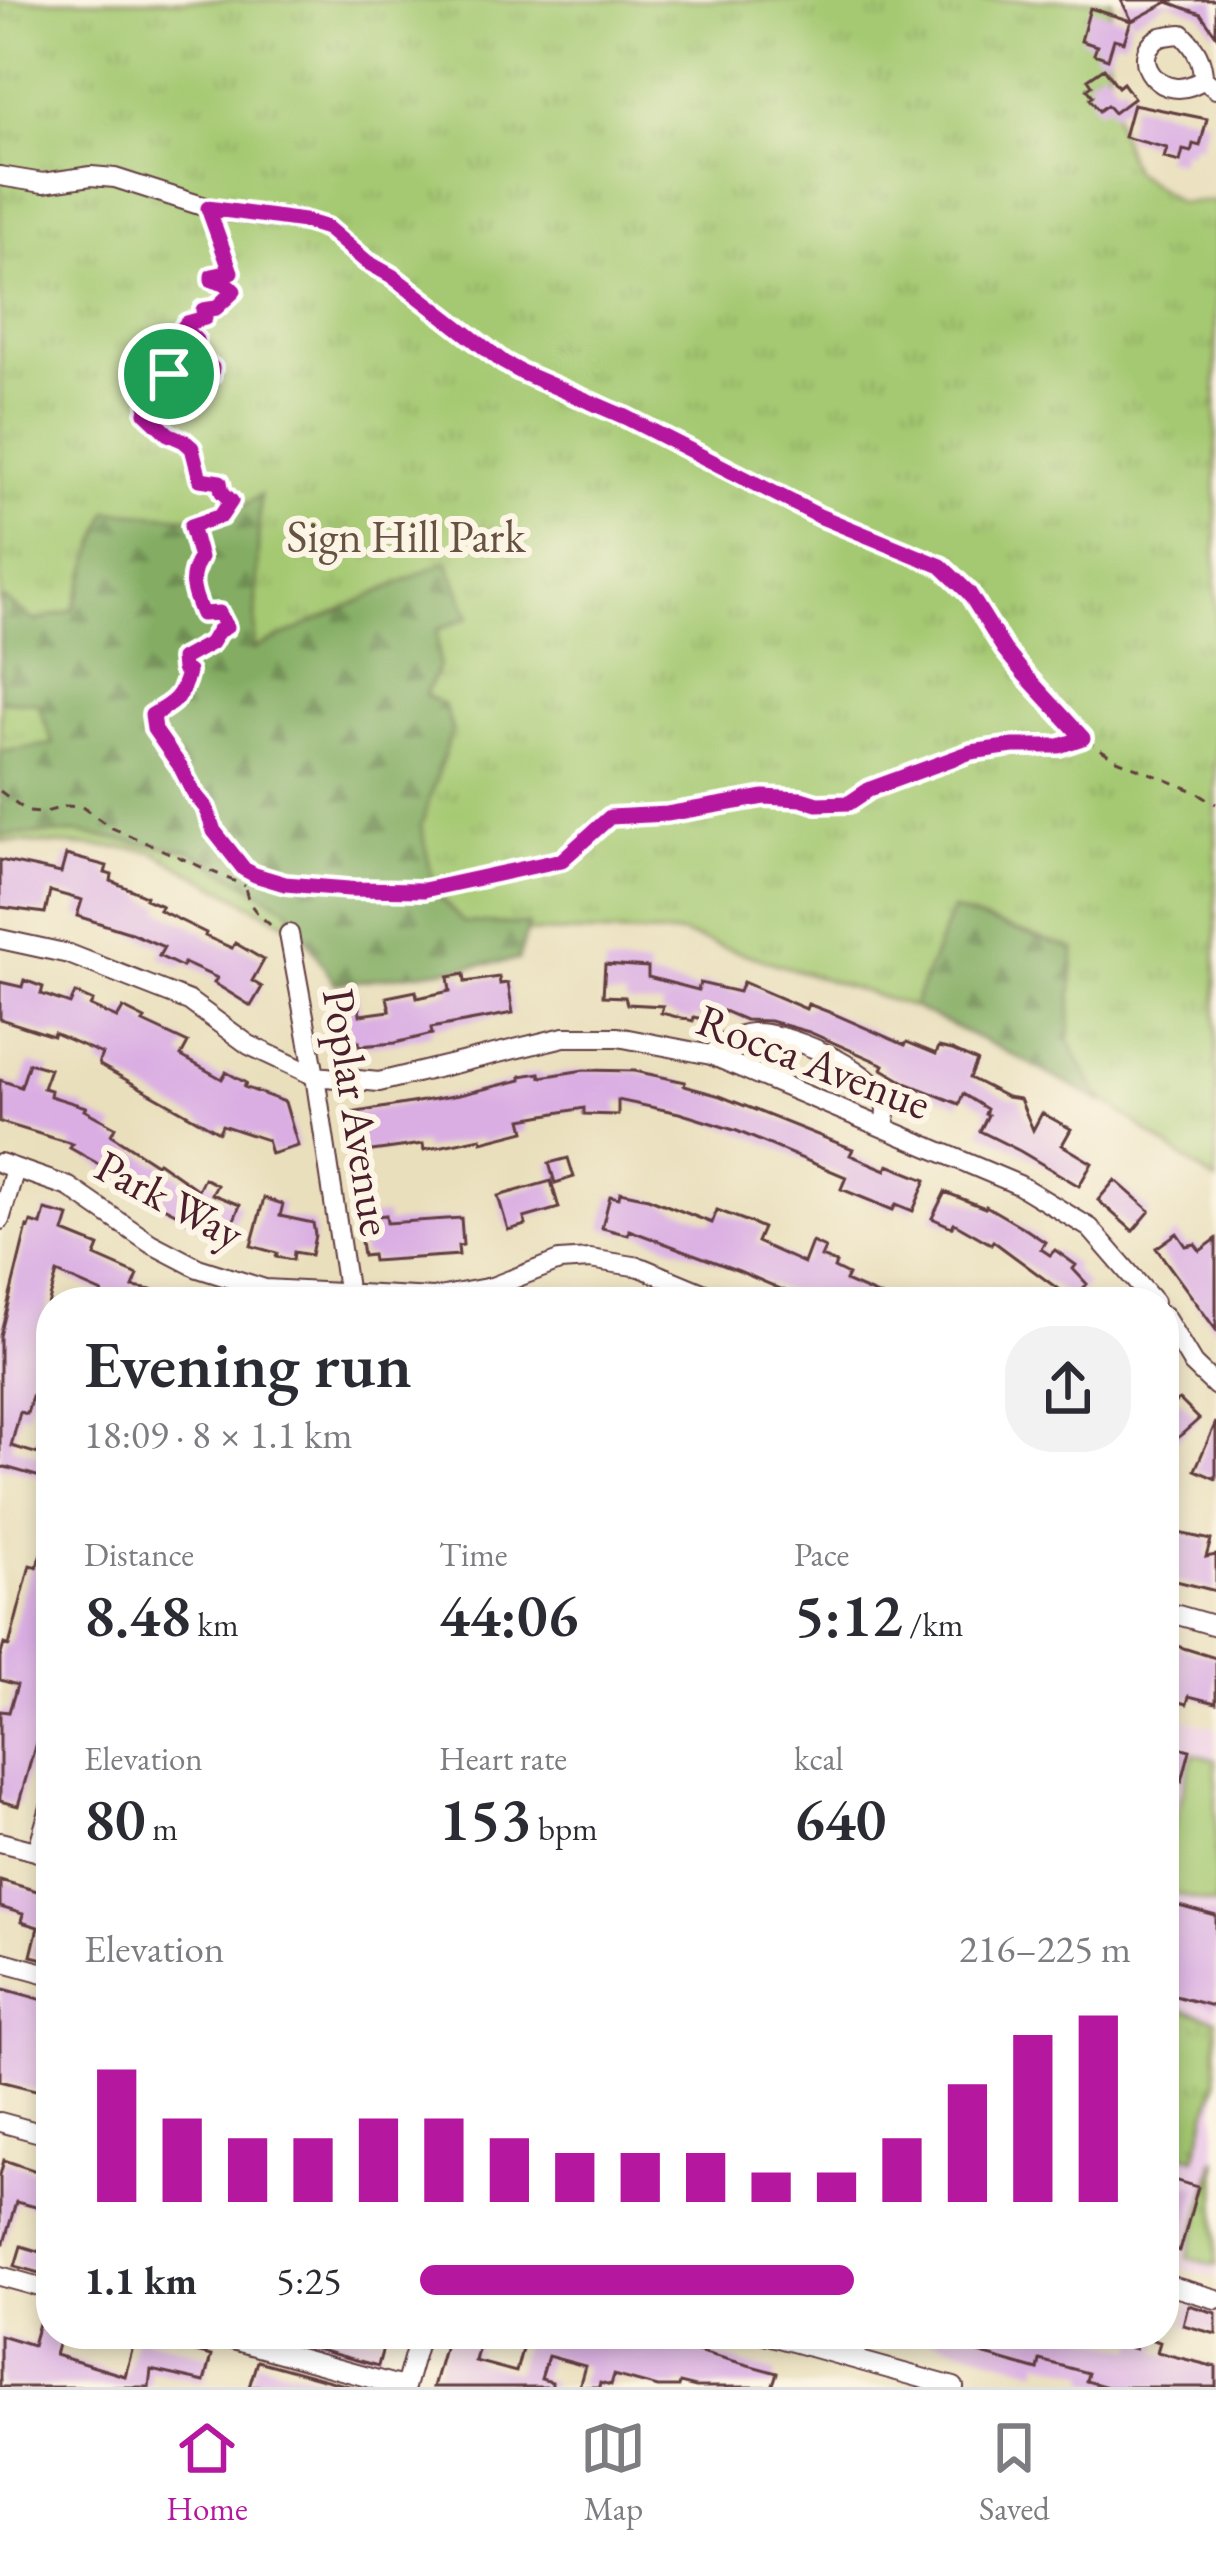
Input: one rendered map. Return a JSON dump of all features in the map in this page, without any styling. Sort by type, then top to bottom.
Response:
[{"type":"street","points":[[0,176],[43,184],[91,176],[115,178],[208,208],[304,221]]},
{"type":"street","name":"Poplar Avenue","points":[[290,938],[347,1287]]},
{"type":"street","name":"Rocca Avenue","points":[[0,940],[69,954],[189,1001],[249,1045],[315,1076],[380,1082],[564,1036],[618,1036],[711,1055],[1019,1185],[1090,1228],[1141,1287]]},
{"type":"street","points":[[711,1055],[726,1041],[754,1033],[774,1034],[840,1060],[884,1099],[884,1128]]},
{"type":"street","points":[[0,1220],[8,1166]]},
{"type":"street","name":"Park Way","points":[[8,1166],[69,1187],[150,1243],[198,1268],[259,1287]]},
{"type":"street","name":"Park Way","points":[[492,1287],[559,1262],[590,1259],[640,1267],[688,1287]]},
{"type":"street","points":[[1179,1341],[1193,1364],[1216,1386]]},
{"type":"street","points":[[1179,1615],[1216,1626]]},
{"type":"street","points":[[0,1842],[36,1852]]},
{"type":"street","points":[[0,1960],[36,1971]]},
{"type":"street","points":[[0,2122],[36,2132]]},
{"type":"street","points":[[0,2276],[36,2286]]},
{"type":"street","points":[[1179,2288],[1216,2299]]},
{"type":"street","points":[[266,2349],[404,2387],[415,2349]]},
{"type":"street","points":[[818,2349],[954,2387]]},
{"type":"street","points":[[854,2359],[857,2349]]},
{"type":"path","points":[[208,208],[231,272],[212,276],[212,280],[234,291],[216,308],[203,310],[201,322],[183,328],[196,340],[195,356],[212,368],[211,375],[186,383],[169,374],[160,377],[150,392],[146,413],[192,448],[200,479],[220,482],[231,501],[221,516],[191,526],[200,558],[190,584],[202,614],[219,613],[226,627],[211,643],[182,659],[188,672],[183,692],[176,702],[152,715],[154,729],[206,808],[214,831],[244,869],[285,884],[424,890],[562,860],[610,817],[667,814],[764,797],[849,803],[870,789],[971,752],[1059,746],[1083,738]]},
{"type":"path","points":[[304,221],[327,228],[521,372],[625,417],[819,516],[941,566],[969,593],[1025,675],[1083,738],[1117,760],[1216,804]]},
{"type":"path","points":[[0,791],[28,812],[82,807],[110,827],[245,886]]},
{"type":"path","points":[[244,869],[252,910],[290,938]]},
{"type":"shaded area","points":[[1179,1717],[1216,1728],[1216,2278],[1179,2268]]},
{"type":"green space","name":"Sign Hill Park","points":[[0,0],[1112,0],[1108,83],[1133,171],[1179,203],[1216,201],[1216,1182],[1097,1095],[915,1008],[682,934],[530,932],[320,942],[153,852],[0,841]]},
{"type":"green space","points":[[260,495],[254,649],[447,561],[470,617],[437,630],[439,666],[425,695],[444,705],[452,730],[421,826],[436,893],[463,922],[529,925],[518,960],[335,984],[287,908],[190,851],[77,833],[0,835],[0,752],[53,744],[38,703],[0,700],[0,602],[4,599],[35,621],[73,610],[108,511],[222,520]]},
{"type":"green space","points":[[952,910],[1074,949],[1069,1041],[1101,1102],[913,1007]]},
{"type":"green space","points":[[1193,1754],[1216,1760],[1216,1905],[1179,1894],[1179,1806]]},
{"type":"green space","points":[[1179,2009],[1216,2019],[1216,2082],[1195,2158],[1179,2153]]},
{"type":"green space","points":[[1216,2158],[1216,2266],[1188,2258]]},
{"type":"building","points":[[1121,0],[1216,0],[1216,35],[1201,14],[1168,2],[1132,21]]},
{"type":"building","points":[[1090,8],[1131,21],[1124,42],[1114,39],[1108,59],[1094,54],[1097,46],[1081,41]]},
{"type":"building","points":[[1104,68],[1134,98],[1114,113],[1107,105],[1099,111],[1087,89],[1092,85],[1088,79]]},
{"type":"building","points":[[1133,104],[1207,119],[1200,146],[1193,144],[1191,152],[1183,150],[1180,162],[1164,158],[1167,148],[1124,137]]},
{"type":"building","points":[[66,855],[107,866],[105,873],[112,875],[111,881],[146,896],[162,906],[159,910],[205,936],[232,948],[235,943],[264,960],[252,981],[262,987],[251,1006],[214,983],[217,978],[159,956],[164,947],[77,916],[82,900],[50,891],[45,913],[0,907],[0,860],[61,873]]},
{"type":"building","points":[[605,964],[648,967],[648,977],[698,990],[700,983],[739,992],[743,982],[905,1045],[936,1054],[939,1047],[952,1050],[977,1061],[970,1078],[1020,1099],[1033,1130],[1042,1113],[1071,1129],[1062,1145],[1092,1163],[1079,1186],[980,1131],[987,1109],[963,1094],[959,1104],[908,1084],[882,1069],[884,1065],[809,1032],[770,1021],[745,1020],[724,1011],[721,1023],[694,1017],[693,1021],[661,1013],[663,1006],[627,1004],[625,997],[603,996]]},
{"type":"building","points":[[464,974],[465,982],[499,977],[500,984],[508,983],[513,1013],[431,1028],[432,1034],[395,1043],[338,1045],[334,994],[357,991],[360,1015],[390,1011],[387,997],[416,991],[417,998],[450,991],[448,977]]},
{"type":"building","points":[[24,980],[43,987],[41,994],[70,1004],[75,993],[117,1018],[123,1008],[188,1043],[181,1056],[222,1079],[226,1072],[246,1083],[244,1087],[285,1102],[298,1146],[271,1154],[267,1140],[222,1125],[219,1132],[100,1065],[102,1054],[54,1033],[0,1019],[0,982],[22,987]]},
{"type":"building","points":[[29,1063],[50,1069],[43,1088],[51,1090],[50,1096],[86,1107],[84,1110],[115,1127],[111,1135],[156,1164],[198,1190],[204,1178],[217,1185],[212,1194],[240,1205],[227,1237],[144,1197],[70,1148],[73,1144],[0,1122],[0,1080],[21,1087]]},
{"type":"building","points":[[635,1071],[685,1082],[684,1086],[853,1149],[850,1155],[886,1170],[888,1165],[926,1180],[913,1211],[896,1204],[893,1210],[841,1189],[846,1177],[737,1131],[618,1100],[618,1115],[584,1114],[584,1108],[522,1119],[525,1131],[482,1142],[481,1138],[424,1150],[423,1144],[357,1153],[351,1113],[459,1095],[521,1080],[521,1076]]},
{"type":"building","points":[[568,1158],[574,1177],[555,1183],[549,1163]]},
{"type":"building","points":[[1115,1180],[1150,1211],[1133,1231],[1098,1200]]},
{"type":"building","points":[[551,1181],[559,1208],[524,1218],[526,1225],[508,1230],[498,1196]]},
{"type":"building","points":[[620,1192],[648,1198],[712,1223],[717,1210],[763,1228],[757,1242],[804,1263],[812,1242],[825,1248],[821,1257],[848,1275],[845,1281],[859,1287],[776,1287],[629,1230],[628,1235],[602,1228],[610,1196],[619,1198]]},
{"type":"building","points":[[945,1192],[986,1206],[1045,1242],[1041,1249],[1050,1255],[1055,1250],[1076,1265],[1073,1269],[1087,1284],[1055,1287],[993,1241],[932,1218]]},
{"type":"building","points":[[264,1198],[283,1204],[280,1216],[313,1223],[311,1255],[294,1252],[293,1260],[251,1246]]},
{"type":"building","points":[[45,1210],[69,1216],[64,1232],[99,1246],[95,1256],[138,1275],[133,1287],[88,1287],[57,1273],[53,1287],[36,1287],[36,1397],[32,1396],[27,1414],[20,1412],[11,1446],[36,1453],[36,1476],[0,1468],[0,1336],[27,1227],[31,1222],[41,1225]]},
{"type":"building","points":[[386,1215],[387,1223],[461,1218],[459,1255],[373,1261],[372,1255],[363,1256],[358,1218]]},
{"type":"building","points":[[1177,1233],[1186,1246],[1195,1244],[1200,1251],[1216,1239],[1216,1330],[1156,1248]]},
{"type":"building","points":[[1179,1400],[1180,1400],[1199,1419],[1179,1437]]},
{"type":"building","points":[[1216,1422],[1216,1479],[1195,1470]]},
{"type":"building","points":[[1179,1533],[1211,1540],[1206,1557],[1216,1555],[1216,1591],[1179,1582]]},
{"type":"building","points":[[30,1565],[36,1567],[36,1743],[18,1806],[0,1801],[0,1711],[9,1712],[17,1685],[0,1680],[0,1658],[4,1644],[9,1646]]},
{"type":"building","points":[[1179,1647],[1216,1658],[1216,1703],[1189,1696],[1187,1704],[1179,1702]]},
{"type":"building","points":[[1179,1747],[1190,1750],[1179,1780]]},
{"type":"building","points":[[0,1880],[36,1891],[36,1926],[21,1922],[23,1914],[0,1907]]},
{"type":"building","points":[[1179,1906],[1216,1916],[1216,2007],[1179,1997]]},
{"type":"building","points":[[0,1988],[36,1998],[36,2090],[0,2081]]},
{"type":"building","points":[[4,2160],[36,2171],[36,2207],[16,2202],[4,2243],[0,2242]]},
{"type":"building","points":[[1179,2181],[1198,2187],[1179,2251]]},
{"type":"building","points":[[21,2246],[36,2250],[36,2272],[15,2266]]},
{"type":"building","points":[[1188,2305],[1216,2313],[1216,2334],[1183,2325]]},
{"type":"building","points":[[36,2334],[36,2349],[57,2349],[55,2355],[125,2376],[132,2349],[185,2349],[211,2356],[204,2382],[151,2370],[149,2387],[0,2387],[0,2335],[33,2345]]},
{"type":"building","points":[[315,2349],[383,2349],[378,2366]]},
{"type":"building","points":[[444,2349],[478,2349],[475,2361],[516,2372],[522,2349],[690,2349],[777,2373],[772,2387],[680,2383],[679,2387],[658,2387],[614,2375],[611,2385],[600,2382],[599,2387],[579,2387],[585,2366],[548,2356],[541,2379],[552,2382],[552,2387],[433,2387]]},
{"type":"building","points":[[964,2349],[1158,2349],[1216,2367],[1216,2387],[1108,2387],[1086,2381],[1088,2373],[1040,2360],[1038,2370]]},
{"type":"building","points":[[257,2361],[352,2387],[249,2387]]},
{"type":"route","points":[[208,208],[327,228],[521,372],[625,417],[819,516],[941,566],[969,593],[1025,675],[1083,738],[1059,746],[971,752],[870,789],[849,803],[764,797],[667,814],[610,817],[562,860],[424,890],[285,884],[255,875],[244,869],[214,831],[206,808],[154,729],[152,715],[176,702],[183,692],[188,672],[182,659],[211,643],[226,627],[219,613],[202,614],[190,584],[200,558],[191,526],[221,516],[231,501],[220,482],[200,479],[192,448],[146,413],[150,392],[160,377],[169,374],[186,383],[211,375],[212,368],[195,356],[196,340],[183,328],[201,322],[203,310],[216,308],[234,291],[212,280],[212,276],[231,272],[208,208]]}]
